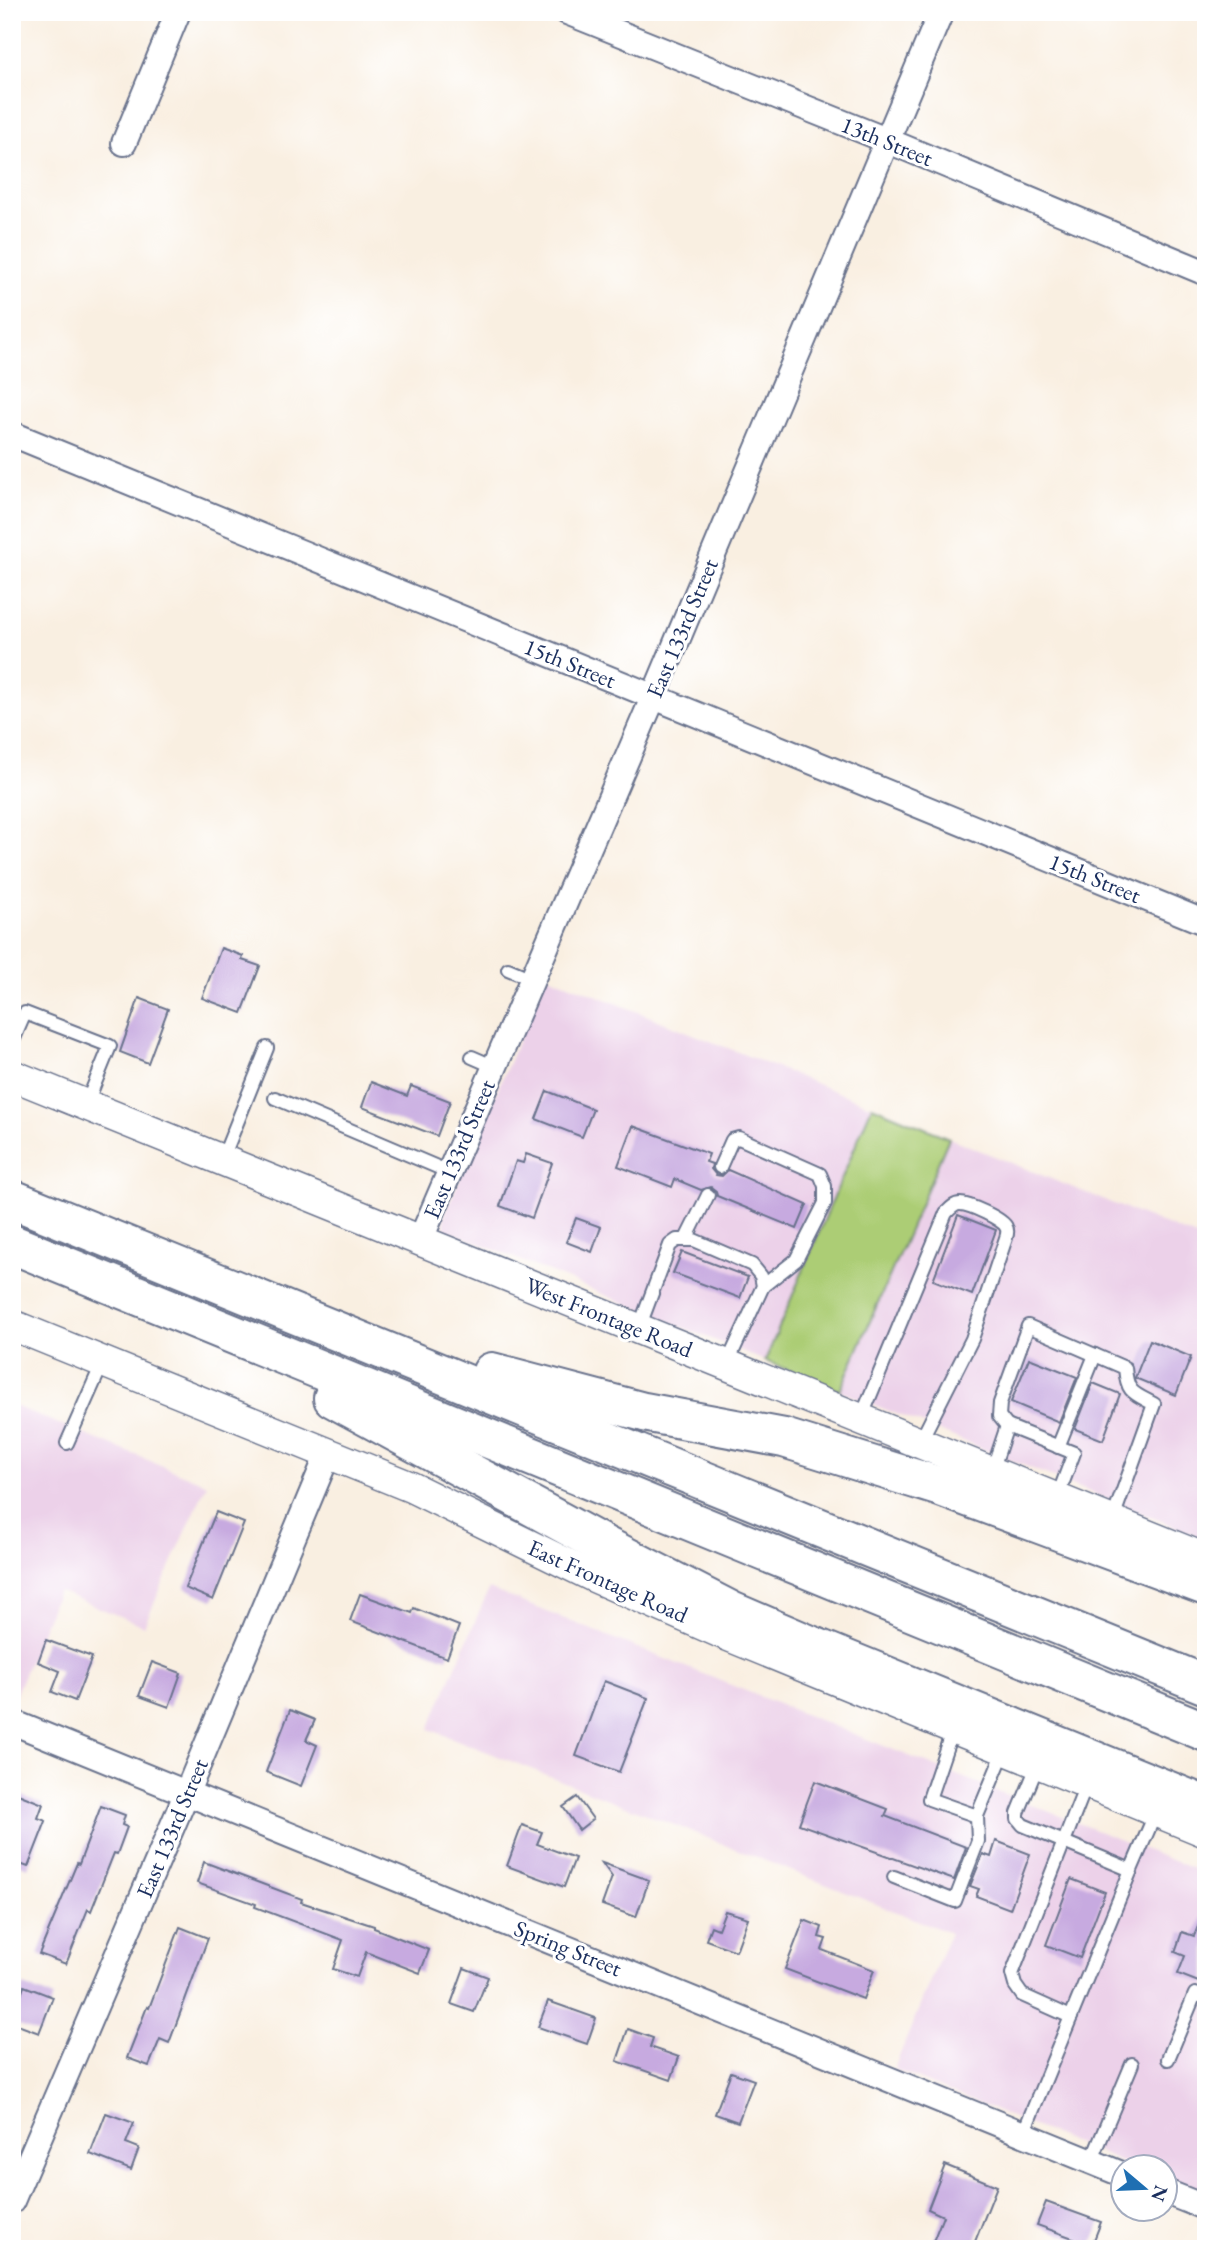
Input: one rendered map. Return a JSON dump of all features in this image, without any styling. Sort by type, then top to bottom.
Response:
[{"type":"highway","points":[[12,1199],[1206,1685]]},
{"type":"highway","points":[[12,1244],[1206,1732]]},
{"type":"highway","points":[[339,1332],[644,1412],[784,1438],[938,1486],[1206,1586]]},
{"type":"highway","points":[[264,1347],[321,1391],[681,1586],[808,1644],[1206,1806]]},
{"type":"street","points":[[124,142],[178,12]]},
{"type":"street","name":"13th Street","points":[[566,12],[1206,272]]},
{"type":"street","name":"East 133rd Street","points":[[420,1241],[653,698],[941,12]]},
{"type":"street","name":"15th Street","points":[[12,434],[1206,923]]},
{"type":"street","name":"West Frontage Road","points":[[12,1075],[1206,1559]]},
{"type":"street","name":"East Frontage Road","points":[[12,1325],[411,1487],[594,1577],[719,1632],[1206,1832]]},
{"type":"street","name":"East 133rd Street","points":[[12,2202],[187,1792],[327,1454]]},
{"type":"street","name":"Spring Street","points":[[12,1723],[1110,2169]]},
{"type":"street","points":[[1180,2198],[1206,2208]]},
{"type":"lane","points":[[508,969],[532,979]]},
{"type":"lane","points":[[12,1043],[25,1013],[110,1046],[86,1105]]},
{"type":"lane","points":[[222,1161],[267,1048]]},
{"type":"lane","points":[[472,1057],[495,1067]]},
{"type":"lane","points":[[275,1098],[449,1172]]},
{"type":"lane","points":[[720,1167],[732,1140],[739,1138],[820,1174],[825,1186],[825,1203],[796,1259],[763,1286],[727,1364]]},
{"type":"lane","points":[[687,1239],[708,1195]]},
{"type":"lane","points":[[861,1418],[946,1213],[953,1206],[961,1204],[995,1217],[1005,1223],[1006,1238],[972,1339],[920,1442]]},
{"type":"lane","points":[[639,1328],[670,1245],[677,1240],[687,1239],[752,1265],[761,1276],[763,1286]]},
{"type":"lane","points":[[1057,1498],[1074,1453],[1007,1426],[999,1416],[1000,1403],[1028,1326],[1125,1368],[1126,1384],[1132,1393],[1154,1404],[1112,1521]]},
{"type":"lane","points":[[1058,1447],[1095,1355]]},
{"type":"lane","points":[[67,1443],[104,1362]]},
{"type":"lane","points":[[991,1472],[1007,1426]]},
{"type":"lane","points":[[953,1728],[929,1799],[976,1816]]},
{"type":"lane","points":[[894,1877],[955,1901],[978,1841],[976,1816],[1004,1749]]},
{"type":"lane","points":[[1038,1763],[1018,1813],[1018,1819],[1023,1825],[1131,1870]]},
{"type":"lane","points":[[1071,2017],[1021,1996],[1012,1974],[1087,1783]]},
{"type":"lane","points":[[1023,2134],[1156,1811]]},
{"type":"lane","points":[[1168,2059],[1195,1994],[1206,1998]]},
{"type":"lane","points":[[1091,2162],[1132,2064]]},
{"type":"shaded area","points":[[546,975],[872,1106],[765,1361],[445,1229],[444,1217]]},
{"type":"shaded area","points":[[949,1138],[1206,1241],[1206,1539],[840,1391]]},
{"type":"shaded area","points":[[12,1405],[207,1484],[144,1626],[58,1591],[12,1703]]},
{"type":"shaded area","points":[[489,1589],[1206,1874],[1206,2197],[1180,2187],[1180,2152],[1110,2152],[1110,2157],[894,2069],[950,1933],[429,1729]]},
{"type":"green space","points":[[872,1106],[949,1138],[840,1391],[765,1361]]},
{"type":"building","points":[[221,948],[260,966],[242,1013],[202,998]]},
{"type":"building","points":[[139,998],[168,1009],[148,1063],[120,1052]]},
{"type":"building","points":[[371,1082],[407,1096],[411,1086],[450,1101],[437,1136],[362,1107]]},
{"type":"building","points":[[547,1091],[593,1109],[582,1137],[536,1119]]},
{"type":"building","points":[[633,1126],[709,1154],[706,1162],[712,1164],[711,1169],[716,1175],[722,1176],[728,1170],[807,1205],[797,1229],[717,1196],[711,1187],[701,1190],[675,1179],[672,1187],[618,1166]]},
{"type":"building","points":[[526,1154],[552,1163],[532,1218],[500,1206],[516,1161],[523,1163]]},
{"type":"building","points":[[958,1215],[996,1230],[972,1295],[933,1280]]},
{"type":"building","points":[[576,1218],[601,1227],[592,1252],[566,1242]]},
{"type":"building","points":[[682,1252],[748,1277],[740,1298],[673,1273]]},
{"type":"building","points":[[1150,1340],[1191,1357],[1176,1395],[1135,1378]]},
{"type":"building","points":[[1029,1358],[1077,1377],[1059,1422],[1011,1402]]},
{"type":"building","points":[[1093,1383],[1120,1394],[1103,1440],[1075,1429]]},
{"type":"building","points":[[216,1512],[244,1523],[213,1600],[185,1588]]},
{"type":"building","points":[[360,1594],[412,1613],[414,1608],[459,1626],[447,1658],[350,1621]]},
{"type":"building","points":[[46,1640],[92,1657],[75,1701],[52,1692],[60,1671],[38,1662]]},
{"type":"building","points":[[152,1662],[181,1673],[169,1707],[139,1696]]},
{"type":"building","points":[[604,1681],[648,1698],[619,1772],[576,1756]]},
{"type":"building","points":[[290,1710],[315,1720],[306,1740],[317,1745],[301,1786],[266,1772]]},
{"type":"building","points":[[815,1781],[888,1809],[885,1816],[966,1847],[954,1880],[799,1824]]},
{"type":"building","points":[[18,1794],[43,1804],[38,1818],[46,1821],[28,1867],[12,1861],[12,1808]]},
{"type":"building","points":[[577,1797],[593,1819],[579,1830],[563,1807]]},
{"type":"building","points":[[101,1806],[125,1815],[122,1825],[127,1827],[91,1911],[88,1909],[66,1964],[39,1954],[77,1863],[79,1864]]},
{"type":"building","points":[[522,1825],[542,1832],[537,1844],[575,1858],[564,1887],[507,1866]]},
{"type":"building","points":[[996,1841],[1030,1854],[1010,1909],[976,1896],[979,1889],[970,1886],[983,1854],[991,1857]]},
{"type":"building","points":[[204,1862],[302,1899],[301,1902],[374,1926],[429,1950],[420,1973],[366,1952],[357,1977],[333,1969],[343,1940],[197,1883]]},
{"type":"building","points":[[602,1863],[649,1880],[636,1917],[602,1905],[612,1877]]},
{"type":"building","points":[[1071,1879],[1105,1892],[1080,1958],[1046,1945]]},
{"type":"building","points":[[1206,1908],[1206,1985],[1178,1974],[1185,1956],[1175,1952],[1182,1932],[1194,1936]]},
{"type":"building","points":[[725,1911],[748,1918],[736,1951],[706,1940],[711,1926],[718,1929]]},
{"type":"building","points":[[804,1920],[822,1927],[819,1937],[826,1939],[822,1950],[874,1970],[863,1999],[785,1969]]},
{"type":"building","points":[[180,1927],[208,1938],[169,2043],[160,2039],[149,2066],[127,2058]]},
{"type":"building","points":[[464,1968],[488,1977],[474,2012],[451,2004]]},
{"type":"building","points":[[24,1986],[53,1997],[39,2033],[12,2023]]},
{"type":"building","points":[[548,2001],[596,2018],[587,2044],[538,2027]]},
{"type":"building","points":[[628,2029],[653,2038],[650,2047],[679,2057],[671,2080],[617,2061]]},
{"type":"building","points":[[731,2072],[754,2080],[738,2122],[715,2114]]},
{"type":"building","points":[[106,2113],[134,2123],[126,2143],[139,2148],[131,2170],[90,2154]]},
{"type":"building","points":[[945,2165],[997,2186],[972,2249],[930,2249],[943,2216],[928,2209]]},
{"type":"building","points":[[1046,2202],[1101,2222],[1092,2245],[1037,2225]]}]
